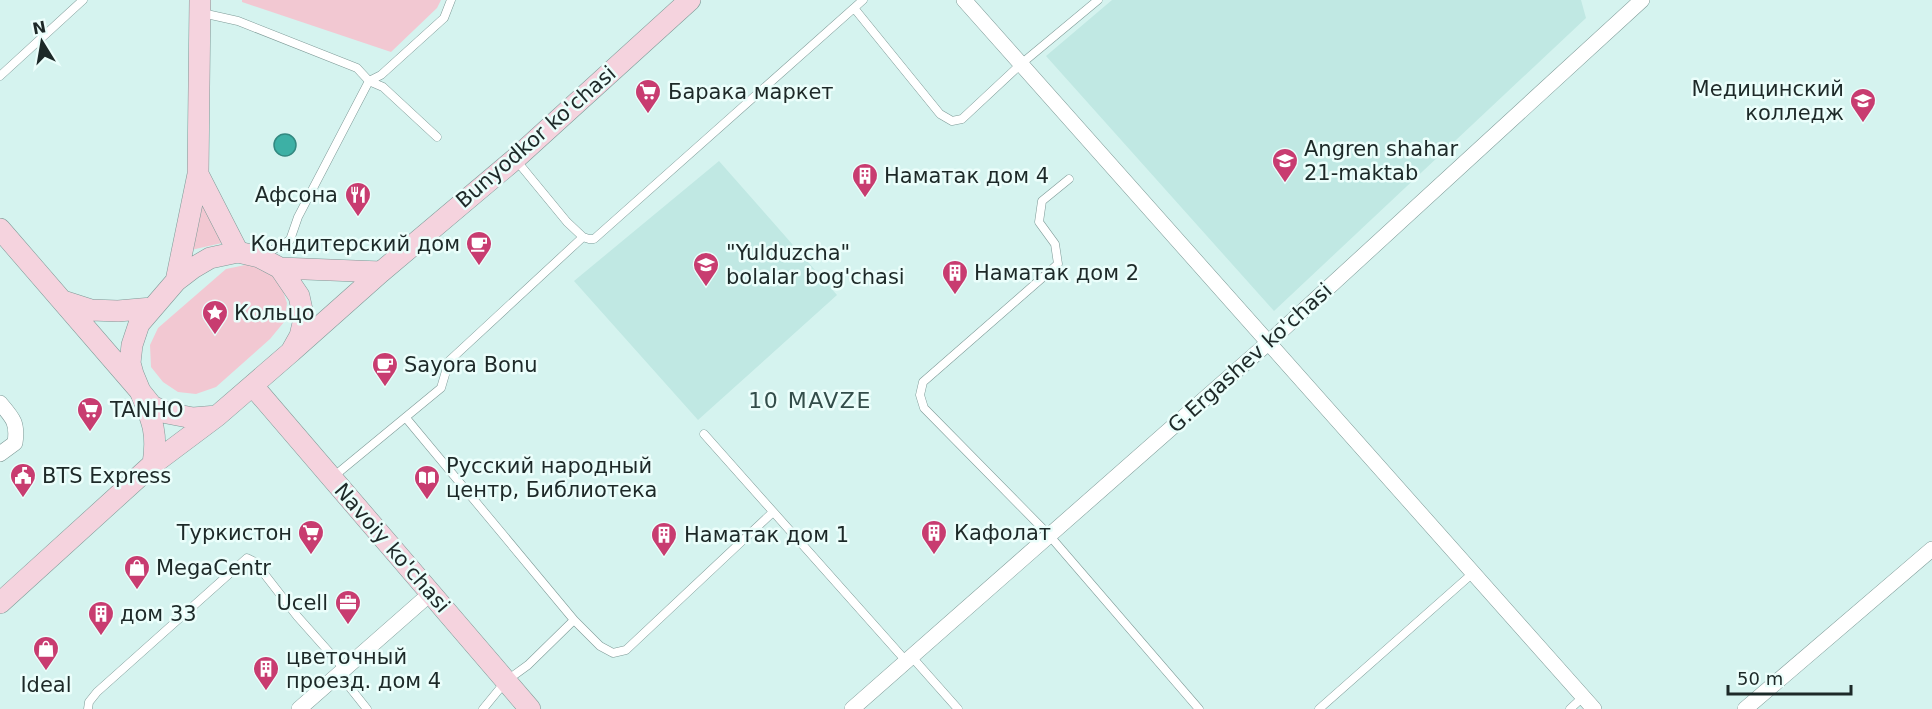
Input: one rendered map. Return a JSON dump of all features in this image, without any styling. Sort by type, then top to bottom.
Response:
[{"type":"main road","name":"Bunyodkor ko'chasi","points":[[291,352],[381,272],[515,159],[690,0]]},
{"type":"main road","points":[[176,281],[198,174],[200,6]]},
{"type":"main road","points":[[198,174],[238,252]]},
{"type":"main road","points":[[0,229],[152,406],[167,413],[193,418],[217,416]]},
{"type":"main road","points":[[153,464],[156,444],[152,420],[130,363],[132,345],[139,324],[176,281],[210,258],[238,252],[259,257],[280,268],[381,272]]},
{"type":"main road","points":[[0,603],[153,464],[217,416],[291,352],[300,336],[304,319],[298,296],[280,268]]},
{"type":"main road","points":[[62,301],[91,310],[118,311],[152,308]]},
{"type":"main road","name":"Navoiy ko'chasi","points":[[253,386],[530,709]]},
{"type":"street","points":[[964,0],[1588,703]]},
{"type":"street","name":"G.Ergashev ko'chasi","points":[[852,709],[1268,343],[1642,0]]},
{"type":"street","points":[[0,404],[10,414],[17,429],[15,443],[0,454]]},
{"type":"street","points":[[1745,709],[1932,549]]},
{"type":"street","points":[[299,709],[431,593]]},
{"type":"lane","points":[[0,76],[83,0]]},
{"type":"lane","points":[[259,257],[290,240],[298,217],[369,81],[381,75],[444,18],[451,0]]},
{"type":"lane","points":[[515,159],[567,222],[584,237],[589,239],[598,236],[862,0]]},
{"type":"lane","points":[[854,8],[940,114],[952,121],[962,119],[1021,64],[1098,0]]},
{"type":"lane","points":[[200,6],[357,68],[369,81],[383,87],[437,137]]},
{"type":"lane","points":[[1069,179],[1042,201],[1039,222],[1054,244],[1058,264],[922,382],[920,395],[924,408],[1049,536],[1199,709]]},
{"type":"lane","points":[[332,478],[441,388],[449,361],[584,237]]},
{"type":"lane","points":[[406,417],[573,620],[600,646],[613,653],[626,650],[773,512]]},
{"type":"lane","points":[[704,434],[773,512],[958,709]]},
{"type":"lane","points":[[88,709],[89,702],[97,692],[247,558],[255,562],[342,672],[368,709]]},
{"type":"lane","points":[[1319,709],[1473,573]]},
{"type":"lane","points":[[483,709],[506,681],[528,665],[573,620]]},
{"type":"lane","points":[[1570,709],[1588,703]]},
{"type":"shaded area","points":[[242,0],[441,0],[437,8],[391,52],[242,2]]},
{"type":"shaded area","name":"Angren shahar 21-maktab","points":[[1112,0],[1581,0],[1586,18],[1274,311],[1046,56]]},
{"type":"shaded area","name":"\"Yulduzcha\" bolalar bog'chasi","points":[[719,161],[837,295],[698,420],[574,281]]},
{"type":"shaded area","points":[[203,203],[222,243],[191,250]]},
{"type":"shaded area","points":[[250,264],[270,272],[281,285],[287,303],[284,322],[270,339],[216,387],[196,394],[178,392],[163,382],[151,367],[150,345],[158,328],[226,269]]},
{"type":"water","points":[[285,134],[293,137],[296,145],[293,153],[285,156],[277,153],[274,145],[277,137]]},
{"type":"place","name":"Барака маркет","points":[[648,115]]},
{"type":"place","name":"Медицинский колледж","points":[[1863,124]]},
{"type":"place","name":"Angren shahar 21-maktab","points":[[1285,184]]},
{"type":"place","name":"Наматак дом 4","points":[[865,199]]},
{"type":"place","name":"Афсона","points":[[358,218]]},
{"type":"place","name":"Кондитерский дом","points":[[479,267]]},
{"type":"place","name":"\"Yulduzcha\" bolalar bog'chasi","points":[[706,288]]},
{"type":"place","name":"Наматак дом 2","points":[[955,296]]},
{"type":"place","name":"Кольцо","points":[[215,336]]},
{"type":"place","name":"Sayora Bonu","points":[[385,388]]},
{"type":"place","name":"TANHO","points":[[90,433]]},
{"type":"place","name":"BTS Express","points":[[23,499]]},
{"type":"place","name":"Русский народный центр, Библиотека","points":[[427,501]]},
{"type":"place","name":"Туркистон","points":[[311,556]]},
{"type":"place","name":"Кафолат","points":[[934,556]]},
{"type":"place","name":"Наматак дом 1","points":[[664,558]]},
{"type":"place","name":"MegaCentr","points":[[137,591]]},
{"type":"place","name":"Ucell","points":[[348,626]]},
{"type":"place","name":"дом 33","points":[[101,637]]},
{"type":"place","name":"Ideal","points":[[46,672]]},
{"type":"place","name":"цветочный проезд. дом 4","points":[[266,692]]},
{"type":"district","name":"10 MAVZE","points":[[810,400]]}]
